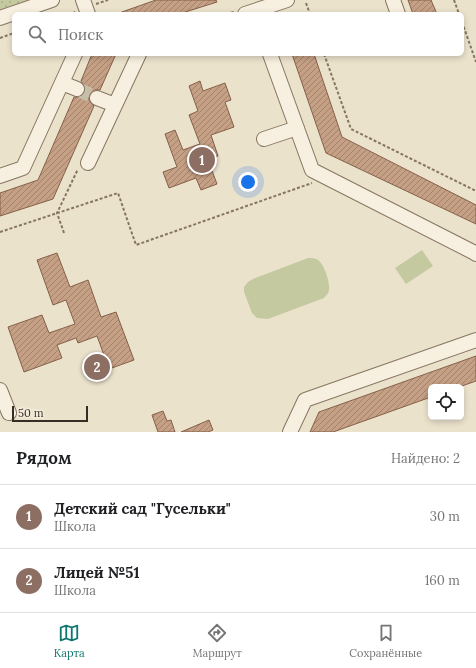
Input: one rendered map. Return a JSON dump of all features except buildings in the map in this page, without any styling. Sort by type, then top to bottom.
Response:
[{"type":"street","points":[[17,12],[52,0]]},
{"type":"street","points":[[83,0],[87,12]]},
{"type":"street","points":[[255,12],[287,0]]},
{"type":"street","points":[[393,0],[397,12]]},
{"type":"street","points":[[0,18],[12,14]]},
{"type":"street","points":[[0,176],[23,168],[74,56]]},
{"type":"street","points":[[88,163],[138,56]]},
{"type":"street","points":[[271,56],[312,170],[476,254]]},
{"type":"street","points":[[62,83],[77,89]]},
{"type":"street","points":[[97,98],[114,105]]},
{"type":"street","points":[[264,139],[297,128]]},
{"type":"street","points":[[290,432],[305,400],[476,340]]},
{"type":"street","points":[[0,390],[8,413]]},
{"type":"path","points":[[454,0],[458,12]]},
{"type":"path","points":[[306,2],[309,12]]},
{"type":"path","points":[[464,28],[476,62]]},
{"type":"path","points":[[0,38],[12,34]]},
{"type":"path","points":[[325,56],[351,129],[476,191]]},
{"type":"path","points":[[0,232],[118,193],[136,245],[326,178]]},
{"type":"green space","points":[[0,0],[37,0],[0,13]]},
{"type":"green space","points":[[422,250],[433,266],[406,284],[395,268]]},
{"type":"green space","points":[[308,258],[315,258],[319,261],[326,272],[329,282],[328,294],[324,298],[268,319],[257,318],[252,313],[244,292],[244,287],[248,282]]},
{"type":"tunnel","points":[[77,89],[97,98]]},
{"type":"place","name":"Детский сад \"Гусельки\"","points":[[202,160]]},
{"type":"place","name":"Лицей №51","points":[[97,367]]}]
